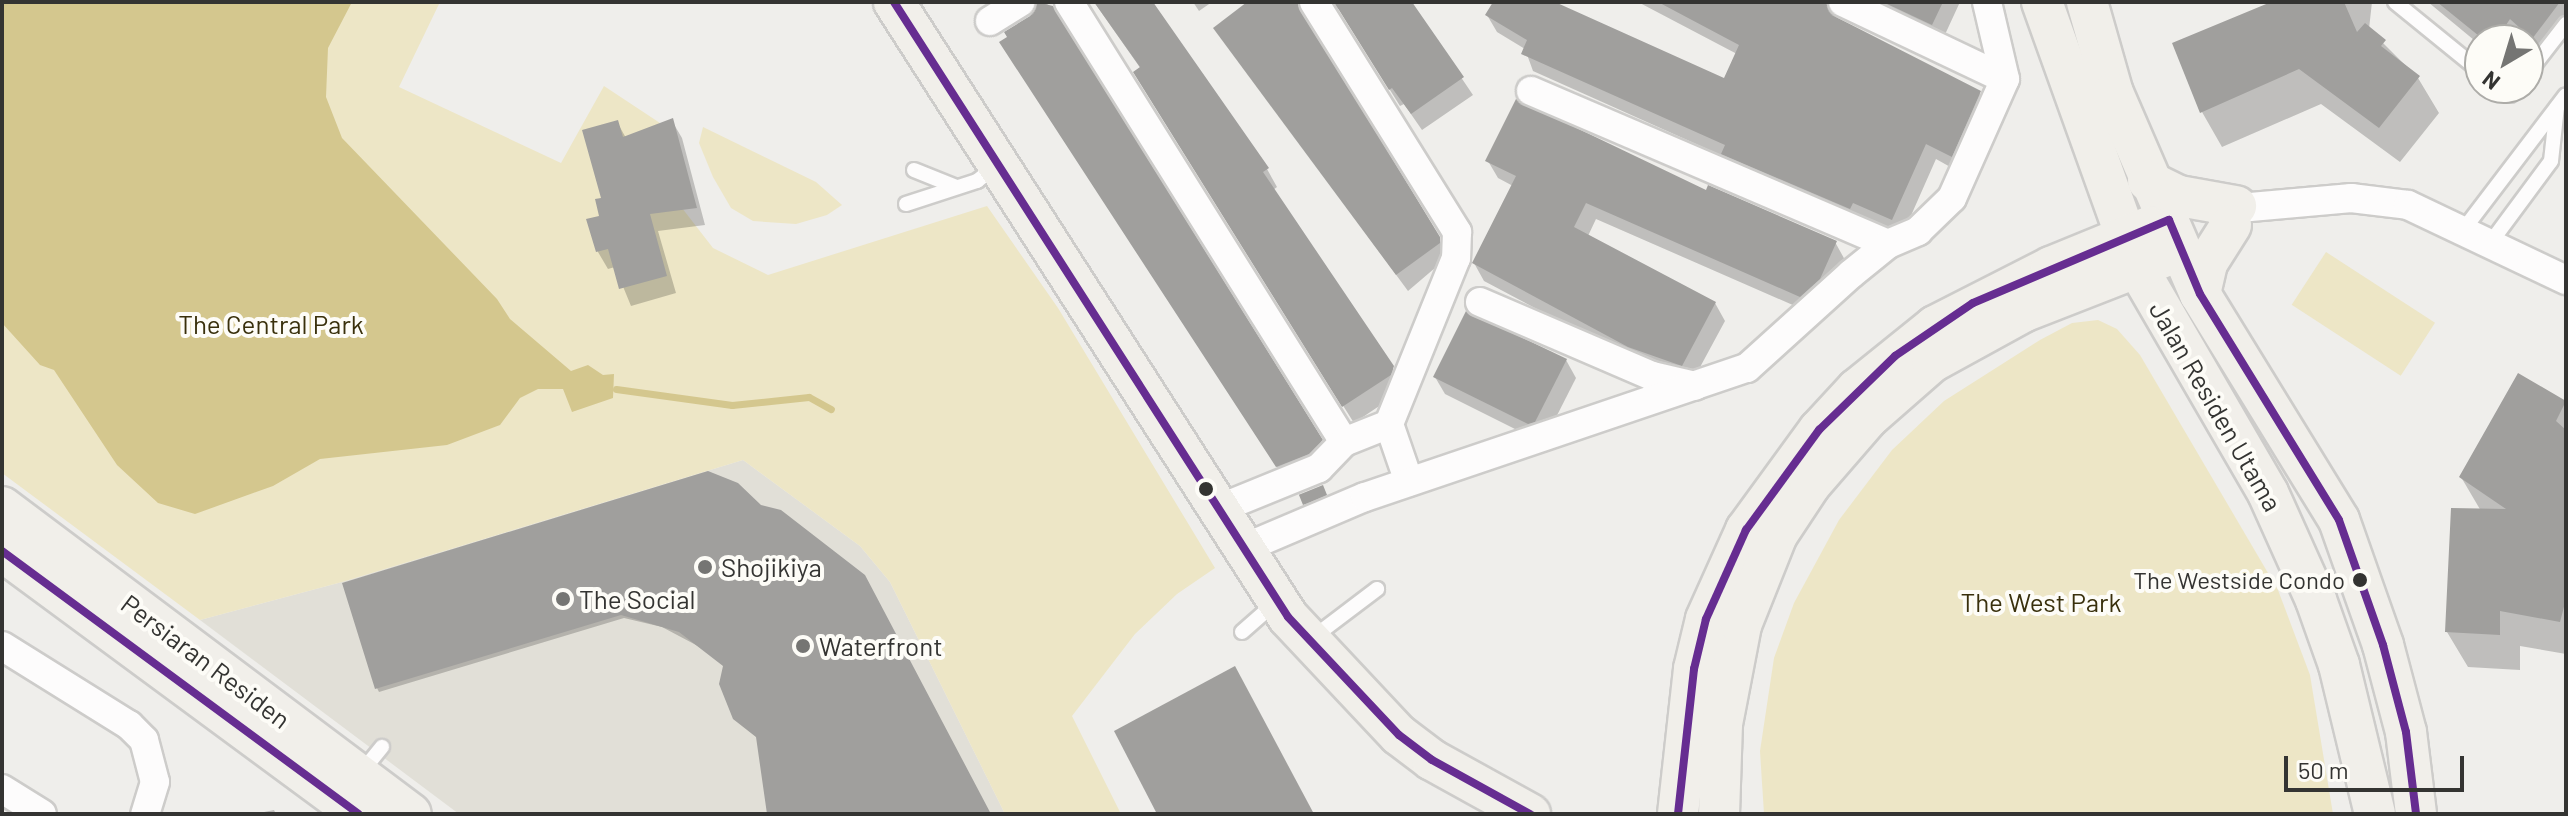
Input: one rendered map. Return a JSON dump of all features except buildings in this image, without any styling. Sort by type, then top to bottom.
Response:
[{"type":"street","points":[[894,2],[1308,642],[1363,702],[1432,760],[1530,814]]},
{"type":"street","points":[[990,21],[1020,2]]},
{"type":"street","points":[[1069,2],[1344,442]]},
{"type":"street","points":[[1314,2],[1457,232],[1456,258],[1389,424],[1409,482]]},
{"type":"street","points":[[1843,2],[2005,79]]},
{"type":"street","points":[[1247,547],[1409,482],[1747,368],[1888,244],[1918,231],[1952,198],[2005,79],[1987,2]]},
{"type":"street","name":"Jalan Residen Utama","points":[[2042,2],[2130,251],[2268,493],[2316,600],[2342,677],[2375,814]]},
{"type":"street","name":"Jalan Residen Utama","points":[[2087,2],[2109,80],[2148,181],[2200,294],[2339,520],[2383,645],[2406,732],[2416,814]]},
{"type":"street","points":[[1531,91],[1888,244]]},
{"type":"street","points":[[2051,267],[2091,217],[2098,162]]},
{"type":"street","points":[[2148,181],[2179,196],[2234,215]]},
{"type":"street","points":[[1678,814],[1694,669],[1706,619],[1728,565],[1767,495],[1838,409],[1895,356],[1973,303],[2051,267],[2130,251],[2277,201],[2351,198],[2408,205],[2566,280]]},
{"type":"street","points":[[2200,294],[2207,263],[2234,215]]},
{"type":"street","points":[[1719,814],[1722,724],[1741,625],[1777,535],[1810,485],[1868,418],[1932,362],[2023,312],[2096,286],[2130,251]]},
{"type":"street","points":[[2096,286],[2137,304],[2175,332]]},
{"type":"street","points":[[1480,302],[1652,376],[1695,386]]},
{"type":"street","points":[[1221,508],[1319,468],[1344,442],[1389,424]]},
{"type":"street","name":"Persiaran Residen","points":[[2,507],[360,784]]},
{"type":"street","name":"Persiaran Residen","points":[[2,551],[411,814]]},
{"type":"street","points":[[2,646],[129,725],[144,740],[155,782],[145,814]]},
{"type":"street","points":[[2,789],[42,814]]},
{"type":"lane","points":[[2395,2],[2464,58]]},
{"type":"lane","points":[[2544,52],[2566,24]]},
{"type":"lane","points":[[2464,229],[2561,101]]},
{"type":"lane","points":[[2491,242],[2551,161],[2561,101]]},
{"type":"lane","points":[[906,204],[977,181],[999,164]]},
{"type":"lane","points":[[914,170],[956,187]]},
{"type":"lane","points":[[1308,642],[1377,589]]},
{"type":"lane","points":[[1242,632],[1279,600]]},
{"type":"shaded area","points":[[2,2],[352,2],[328,48],[326,97],[342,138],[497,299],[510,319],[571,371],[588,365],[603,375],[614,374],[613,398],[572,412],[563,389],[538,389],[520,398],[500,425],[447,445],[320,459],[273,486],[195,514],[158,503],[117,465],[54,370],[40,365],[2,323]]},
{"type":"shaded area","points":[[743,460],[860,546],[890,582],[1005,814],[459,814],[200,620],[342,582]]},
{"type":"green space","name":"The Central Park","points":[[2,2],[440,2],[399,87],[561,163],[604,86],[663,125],[675,199],[713,248],[768,275],[987,206],[1058,308],[1215,568],[1177,594],[1135,634],[1072,716],[1121,814],[1005,814],[890,582],[860,546],[743,460],[342,582],[200,620],[2,473]]},
{"type":"green space","points":[[703,127],[816,182],[842,205],[827,215],[796,224],[753,221],[731,208],[713,177],[699,143]]},
{"type":"green space","points":[[2326,252],[2435,323],[2401,376],[2292,305]]},
{"type":"green space","name":"The West Park","points":[[2098,320],[2117,329],[2140,355],[2278,590],[2310,675],[2333,814],[1764,814],[1760,751],[1774,658],[1794,603],[1839,520],[1892,450],[1944,401],[2072,323]]},
{"type":"waterway","points":[[616,389],[732,405],[809,397],[831,409]]},
{"type":"transit line","points":[[894,2],[1288,617],[1399,735],[1432,760],[1530,814]]},
{"type":"transit line","points":[[1678,814],[1694,669],[1706,619],[1746,530],[1819,430],[1895,356],[1973,303],[2169,220],[2200,294],[2339,520],[2383,645],[2406,732],[2416,814]]},
{"type":"transit line","points":[[2,551],[359,814]]},
{"type":"place","name":"Shojikiya","points":[[705,567]]},
{"type":"place","name":"The Westside Condo","points":[[2360,580]]},
{"type":"place","name":"The Social","points":[[563,599]]},
{"type":"place","name":"Waterfront","points":[[803,646]]}]
